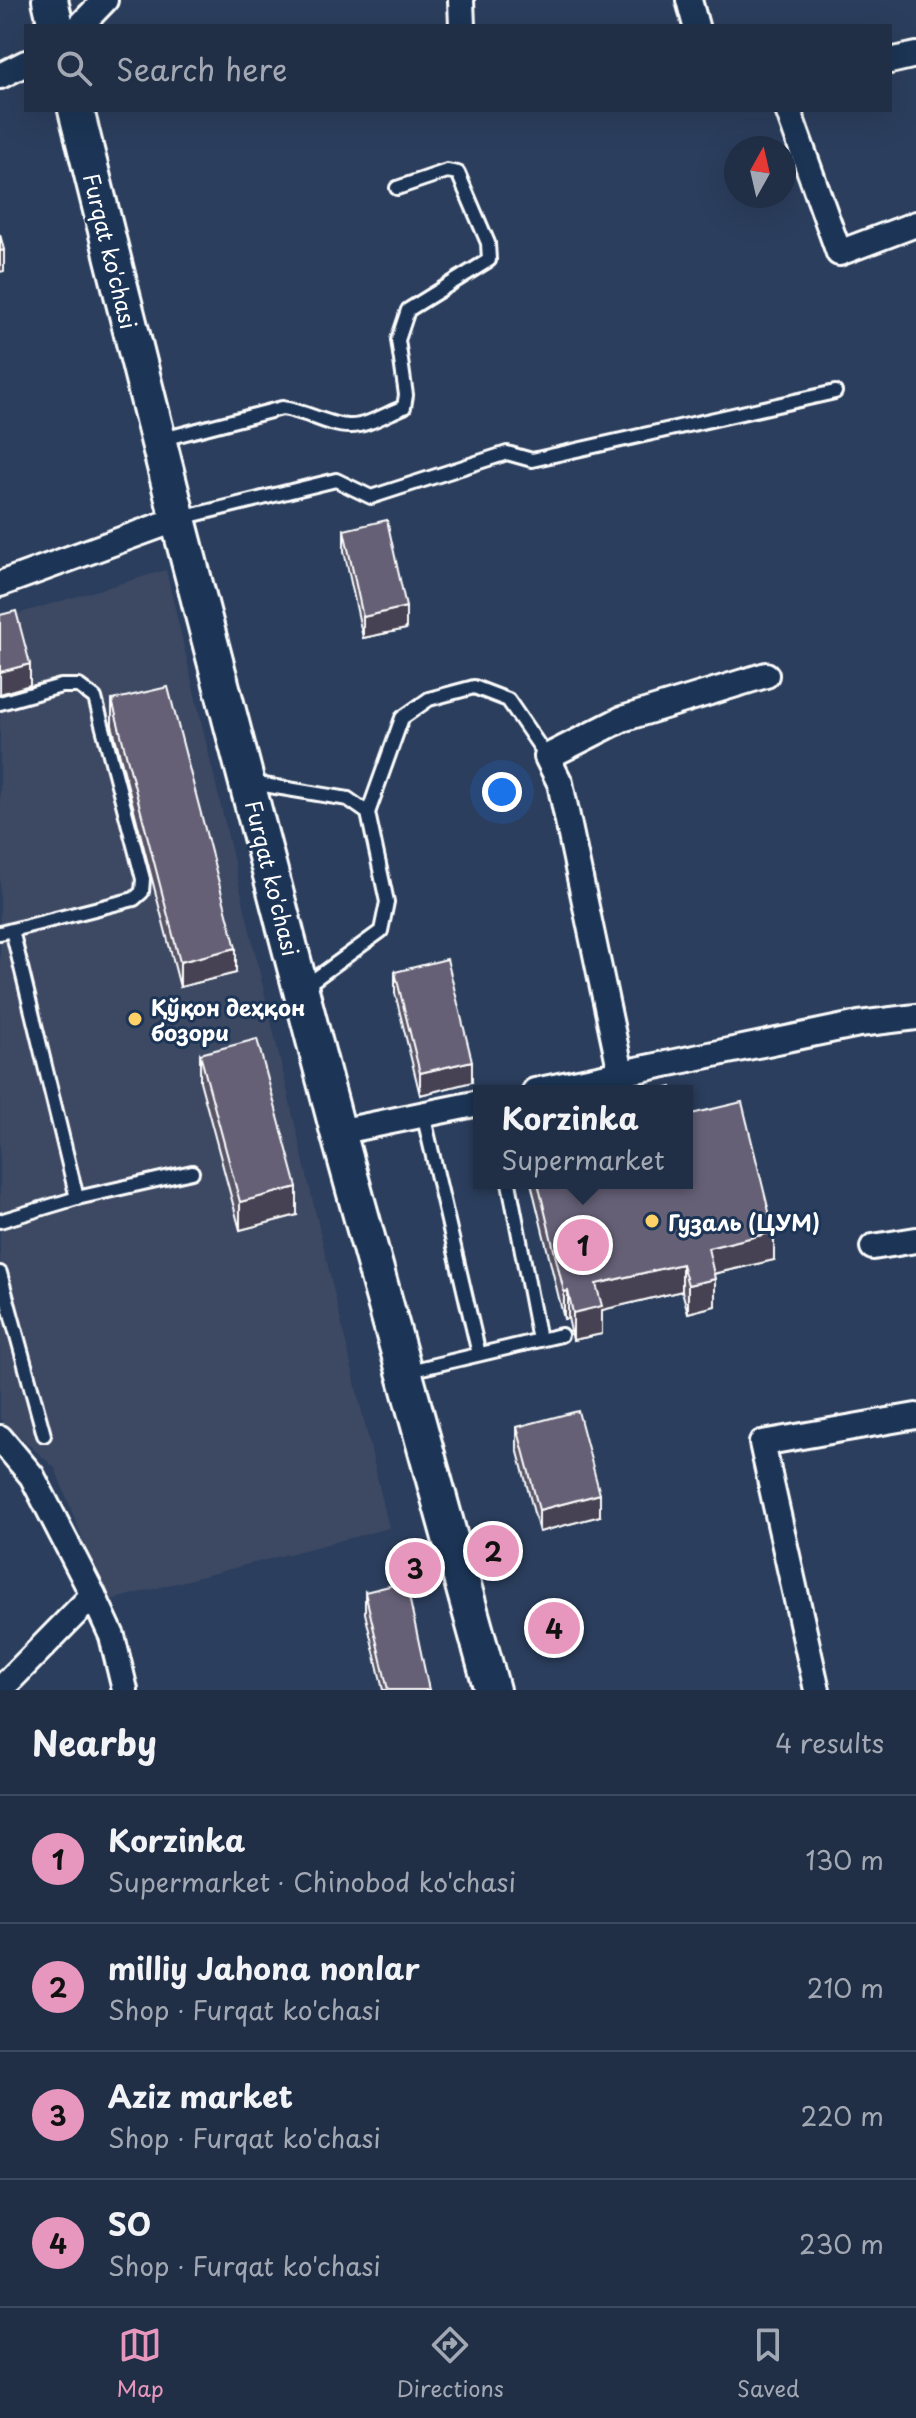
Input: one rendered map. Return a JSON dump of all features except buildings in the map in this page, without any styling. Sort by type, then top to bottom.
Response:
[{"type":"main road","points":[[50,0],[56,24]]},
{"type":"main road","name":"Furqat ko'chasi","points":[[76,112],[178,519],[338,1132],[492,1690]]},
{"type":"street","points":[[82,24],[105,0]]},
{"type":"street","points":[[461,0],[462,24]]},
{"type":"street","points":[[689,0],[695,24]]},
{"type":"street","points":[[892,61],[916,55]]},
{"type":"street","points":[[0,76],[24,64]]},
{"type":"street","points":[[789,112],[839,253],[916,224]]},
{"type":"street","points":[[0,584],[178,519]]},
{"type":"street","points":[[621,1073],[560,783],[547,757],[622,719],[766,675]]},
{"type":"street","points":[[564,1085],[859,1024],[916,1017]]},
{"type":"street","points":[[338,1132],[473,1104]]},
{"type":"street","points":[[873,1247],[916,1240]]},
{"type":"street","points":[[817,1690],[762,1443],[916,1416]]},
{"type":"street","points":[[0,1438],[32,1476],[93,1595],[112,1636],[125,1690]]},
{"type":"street","points":[[0,1690],[93,1595]]},
{"type":"lane","points":[[158,440],[282,408],[300,410],[332,424],[352,427],[404,407],[406,395],[398,340],[408,310],[489,260],[488,243],[458,173],[447,171],[397,188]]},
{"type":"lane","points":[[178,519],[336,480],[371,497],[507,453],[532,460],[835,392]]},
{"type":"lane","points":[[0,703],[61,686],[79,686],[95,698],[143,879],[142,892],[134,899],[6,931],[77,1198]]},
{"type":"lane","points":[[302,989],[381,931],[387,902],[368,813],[402,718],[429,699],[474,687],[508,700],[547,757]]},
{"type":"lane","points":[[249,783],[348,799],[368,813]]},
{"type":"lane","points":[[423,1114],[479,1354]]},
{"type":"lane","points":[[0,1221],[77,1198],[192,1172]]},
{"type":"lane","points":[[510,1189],[539,1340]]},
{"type":"lane","points":[[0,1273],[44,1435]]},
{"type":"lane","points":[[405,1372],[561,1335]]},
{"type":"shaded area","name":"Қўқон деҳқон бозори","points":[[166,570],[389,1528],[107,1601],[55,1468],[0,1419],[0,619]]},
{"type":"place","name":"Қўқон деҳқон бозори","points":[[135,1019]]},
{"type":"place","name":"Гузаль (ЦУМ)","points":[[652,1221]]},
{"type":"place","name":"Korzinka","points":[[583,1245]]},
{"type":"place","name":"milliy Jahona nonlar","points":[[493,1551]]},
{"type":"place","name":"Aziz market","points":[[415,1568]]},
{"type":"place","name":"SO","points":[[554,1628]]}]
